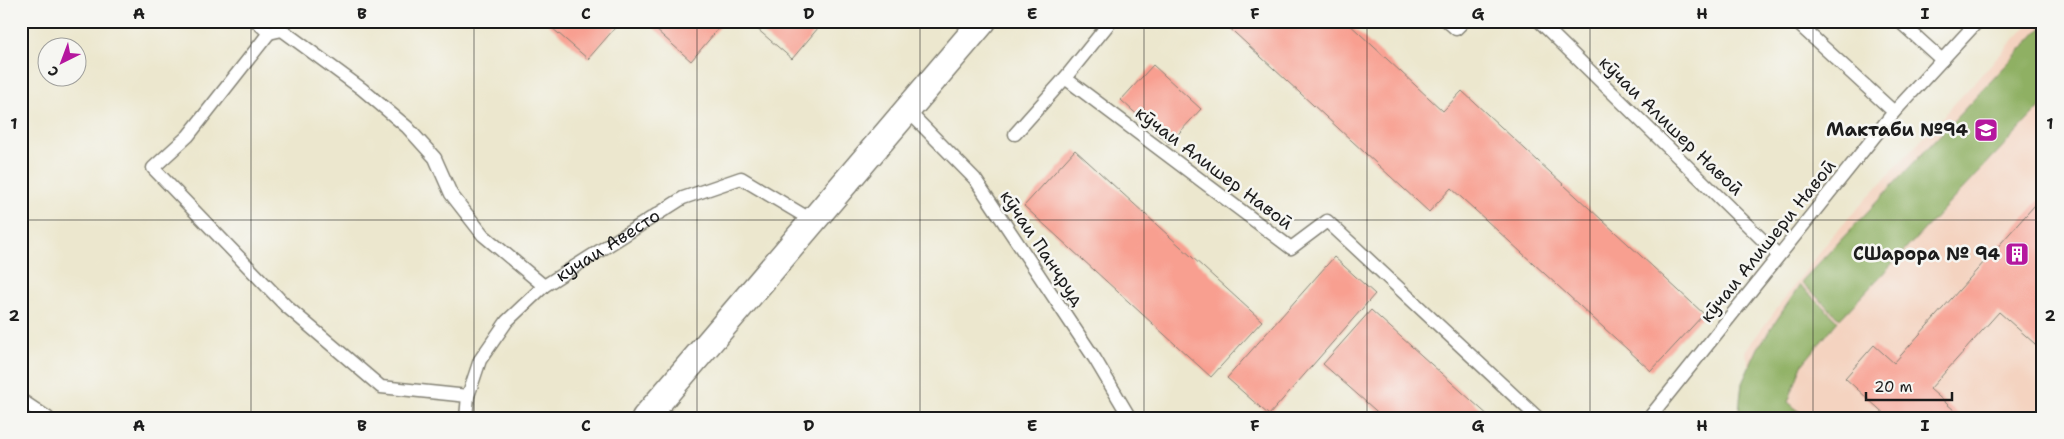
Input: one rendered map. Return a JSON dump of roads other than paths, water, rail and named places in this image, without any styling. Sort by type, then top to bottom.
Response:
[{"type":"street","points":[[644,418],[983,21]]},
{"type":"lane","points":[[256,21],[269,33]]},
{"type":"lane","points":[[1015,134],[1065,78],[1111,21]]},
{"type":"lane","points":[[1447,21],[1456,30],[1464,21]]},
{"type":"lane","name":"кӯчаи Алишер Навоӣ","points":[[1539,21],[1778,255]]},
{"type":"lane","points":[[1795,21],[1894,112]]},
{"type":"lane","points":[[1899,21],[1942,60]]},
{"type":"lane","name":"кӯчаи Алишери Навоӣ","points":[[1649,418],[1894,112],[1978,21]]},
{"type":"lane","points":[[468,396],[381,387],[286,306],[153,168],[188,136],[269,33],[282,30],[362,89],[407,128],[435,158],[451,194],[483,235],[544,286]]},
{"type":"lane","name":"кӯчаи Алишер Навоӣ","points":[[1065,78],[1291,248],[1327,221],[1538,418]]},
{"type":"lane","name":"кӯчаи Панҷруд","points":[[908,111],[975,179],[1095,359],[1130,418]]},
{"type":"lane","name":"кӯчаи Авесто","points":[[466,418],[468,396],[480,360],[507,321],[544,286],[683,198],[742,178],[813,221]]},
{"type":"lane","points":[[21,400],[48,418]]},
{"type":"place","name":"Мактаби №94","points":[[1986,130]]},
{"type":"place","name":"СШарора № 94","points":[[2017,254]]}]
